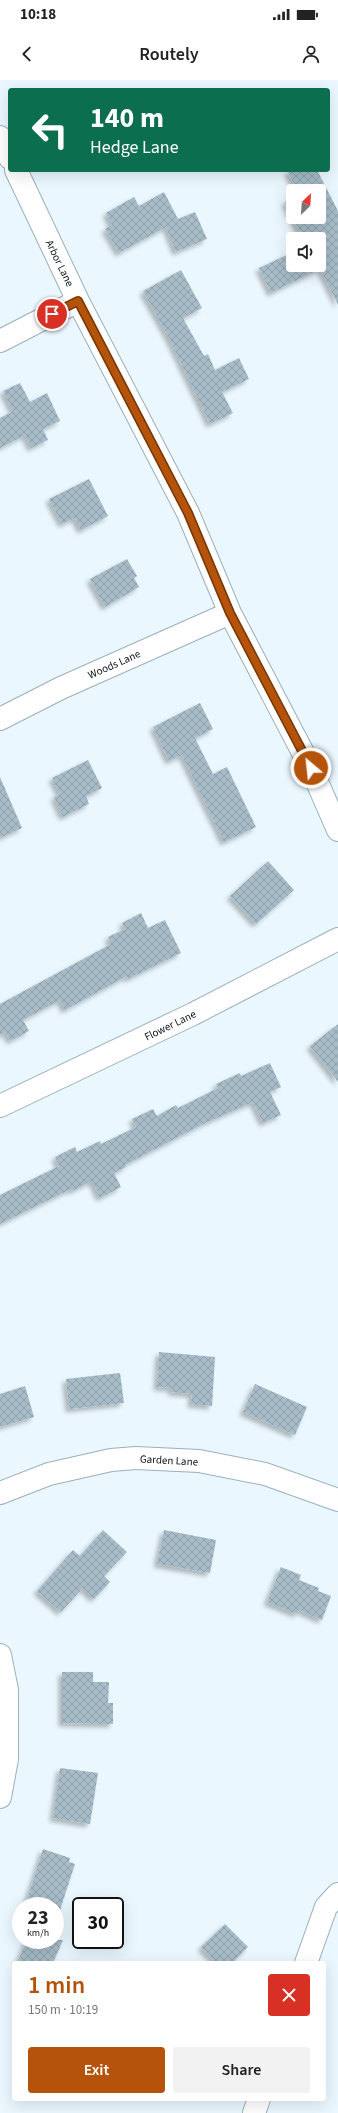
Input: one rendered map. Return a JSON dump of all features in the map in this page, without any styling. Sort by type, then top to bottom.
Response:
[{"type":"street","points":[[0,137],[8,154]]},
{"type":"street","name":"Arbor Lane","points":[[17,172],[78,301],[188,513],[230,613],[311,768],[338,830]]},
{"type":"street","points":[[0,341],[78,301]]},
{"type":"street","name":"Woods Lane","points":[[0,719],[61,688],[230,613]]},
{"type":"street","name":"Flower Lane","points":[[0,1106],[193,1014],[338,939]]},
{"type":"street","name":"Garden Lane","points":[[0,1493],[49,1474],[111,1460],[136,1458],[199,1460],[266,1474],[338,1500]]},
{"type":"street","points":[[0,1655],[7,1690],[7,1760],[0,1797]]},
{"type":"street","points":[[307,1961],[326,1907],[338,1894]]},
{"type":"street","points":[[254,2113],[257,2101]]},
{"type":"building","points":[[288,172],[318,172],[324,184],[294,184]]},
{"type":"building","points":[[326,188],[338,211],[338,305],[322,272],[326,272],[326,232],[300,232],[296,224],[326,224]]},
{"type":"building","points":[[164,192],[178,219],[195,212],[207,239],[176,252],[166,227],[119,253],[105,229],[112,225],[106,213],[134,197],[139,206]]},
{"type":"building","points":[[286,255],[286,272],[314,272],[271,293],[259,268]]},
{"type":"building","points":[[181,270],[202,308],[183,318],[204,356],[208,354],[215,370],[239,358],[249,379],[222,392],[233,413],[210,424],[169,338],[143,291]]},
{"type":"building","points":[[20,383],[30,402],[47,393],[60,421],[43,429],[48,440],[31,448],[25,435],[0,448],[0,418],[13,411],[3,391]]},
{"type":"building","points":[[89,479],[108,516],[81,530],[75,518],[62,524],[49,499]]},
{"type":"building","points":[[127,559],[137,576],[134,578],[139,587],[105,607],[90,579]]},
{"type":"building","points":[[200,703],[213,729],[195,738],[213,774],[227,767],[256,827],[224,842],[182,755],[169,761],[153,727]]},
{"type":"building","points":[[88,760],[102,788],[86,796],[89,804],[63,817],[54,797],[60,794],[52,778]]},
{"type":"building","points":[[0,777],[22,828],[0,838]]},
{"type":"building","points":[[268,861],[294,890],[256,924],[230,896]]},
{"type":"building","points":[[141,913],[148,928],[165,920],[181,953],[128,979],[127,976],[65,1010],[60,1000],[23,1020],[29,1031],[10,1041],[6,1032],[0,1035],[0,1004],[111,944],[108,937],[125,929],[122,923]]},
{"type":"building","points":[[338,1024],[338,1082],[310,1046]]},
{"type":"building","points":[[270,1063],[281,1087],[270,1092],[281,1115],[263,1123],[253,1102],[203,1124],[125,1165],[126,1167],[114,1173],[121,1187],[100,1198],[92,1181],[72,1191],[71,1189],[0,1224],[0,1195],[59,1166],[55,1157],[75,1147],[77,1152],[100,1141],[101,1144],[136,1127],[132,1119],[153,1109],[157,1116],[176,1105],[178,1108],[218,1088],[216,1084],[240,1073],[241,1076]]},
{"type":"building","points":[[159,1352],[215,1357],[212,1406],[191,1404],[192,1394],[171,1392],[172,1388],[157,1387]]},
{"type":"building","points":[[120,1373],[124,1403],[69,1409],[66,1379]]},
{"type":"building","points":[[255,1384],[307,1407],[295,1435],[243,1412]]},
{"type":"building","points":[[25,1386],[34,1417],[0,1427],[0,1394]]},
{"type":"building","points":[[103,1530],[127,1552],[104,1576],[110,1582],[94,1599],[83,1588],[61,1612],[37,1591],[73,1550],[80,1556]]},
{"type":"building","points":[[164,1530],[216,1540],[210,1573],[157,1564]]},
{"type":"building","points":[[281,1567],[301,1575],[299,1580],[319,1588],[318,1591],[331,1596],[322,1620],[299,1610],[297,1614],[267,1602]]},
{"type":"building","points":[[62,1672],[93,1672],[93,1682],[109,1682],[108,1703],[113,1703],[113,1724],[62,1723]]},
{"type":"building","points":[[60,1768],[98,1773],[90,1824],[53,1818]]},
{"type":"building","points":[[43,1849],[70,1858],[69,1862],[75,1864],[64,1898],[28,1897]]},
{"type":"building","points":[[225,1924],[248,1947],[234,1961],[214,1961],[201,1947]]},
{"type":"building","points":[[23,1949],[59,1949],[54,1961],[18,1961]]},
{"type":"route","points":[[52,314],[78,301],[134,405],[188,513],[230,613],[311,768]]}]
